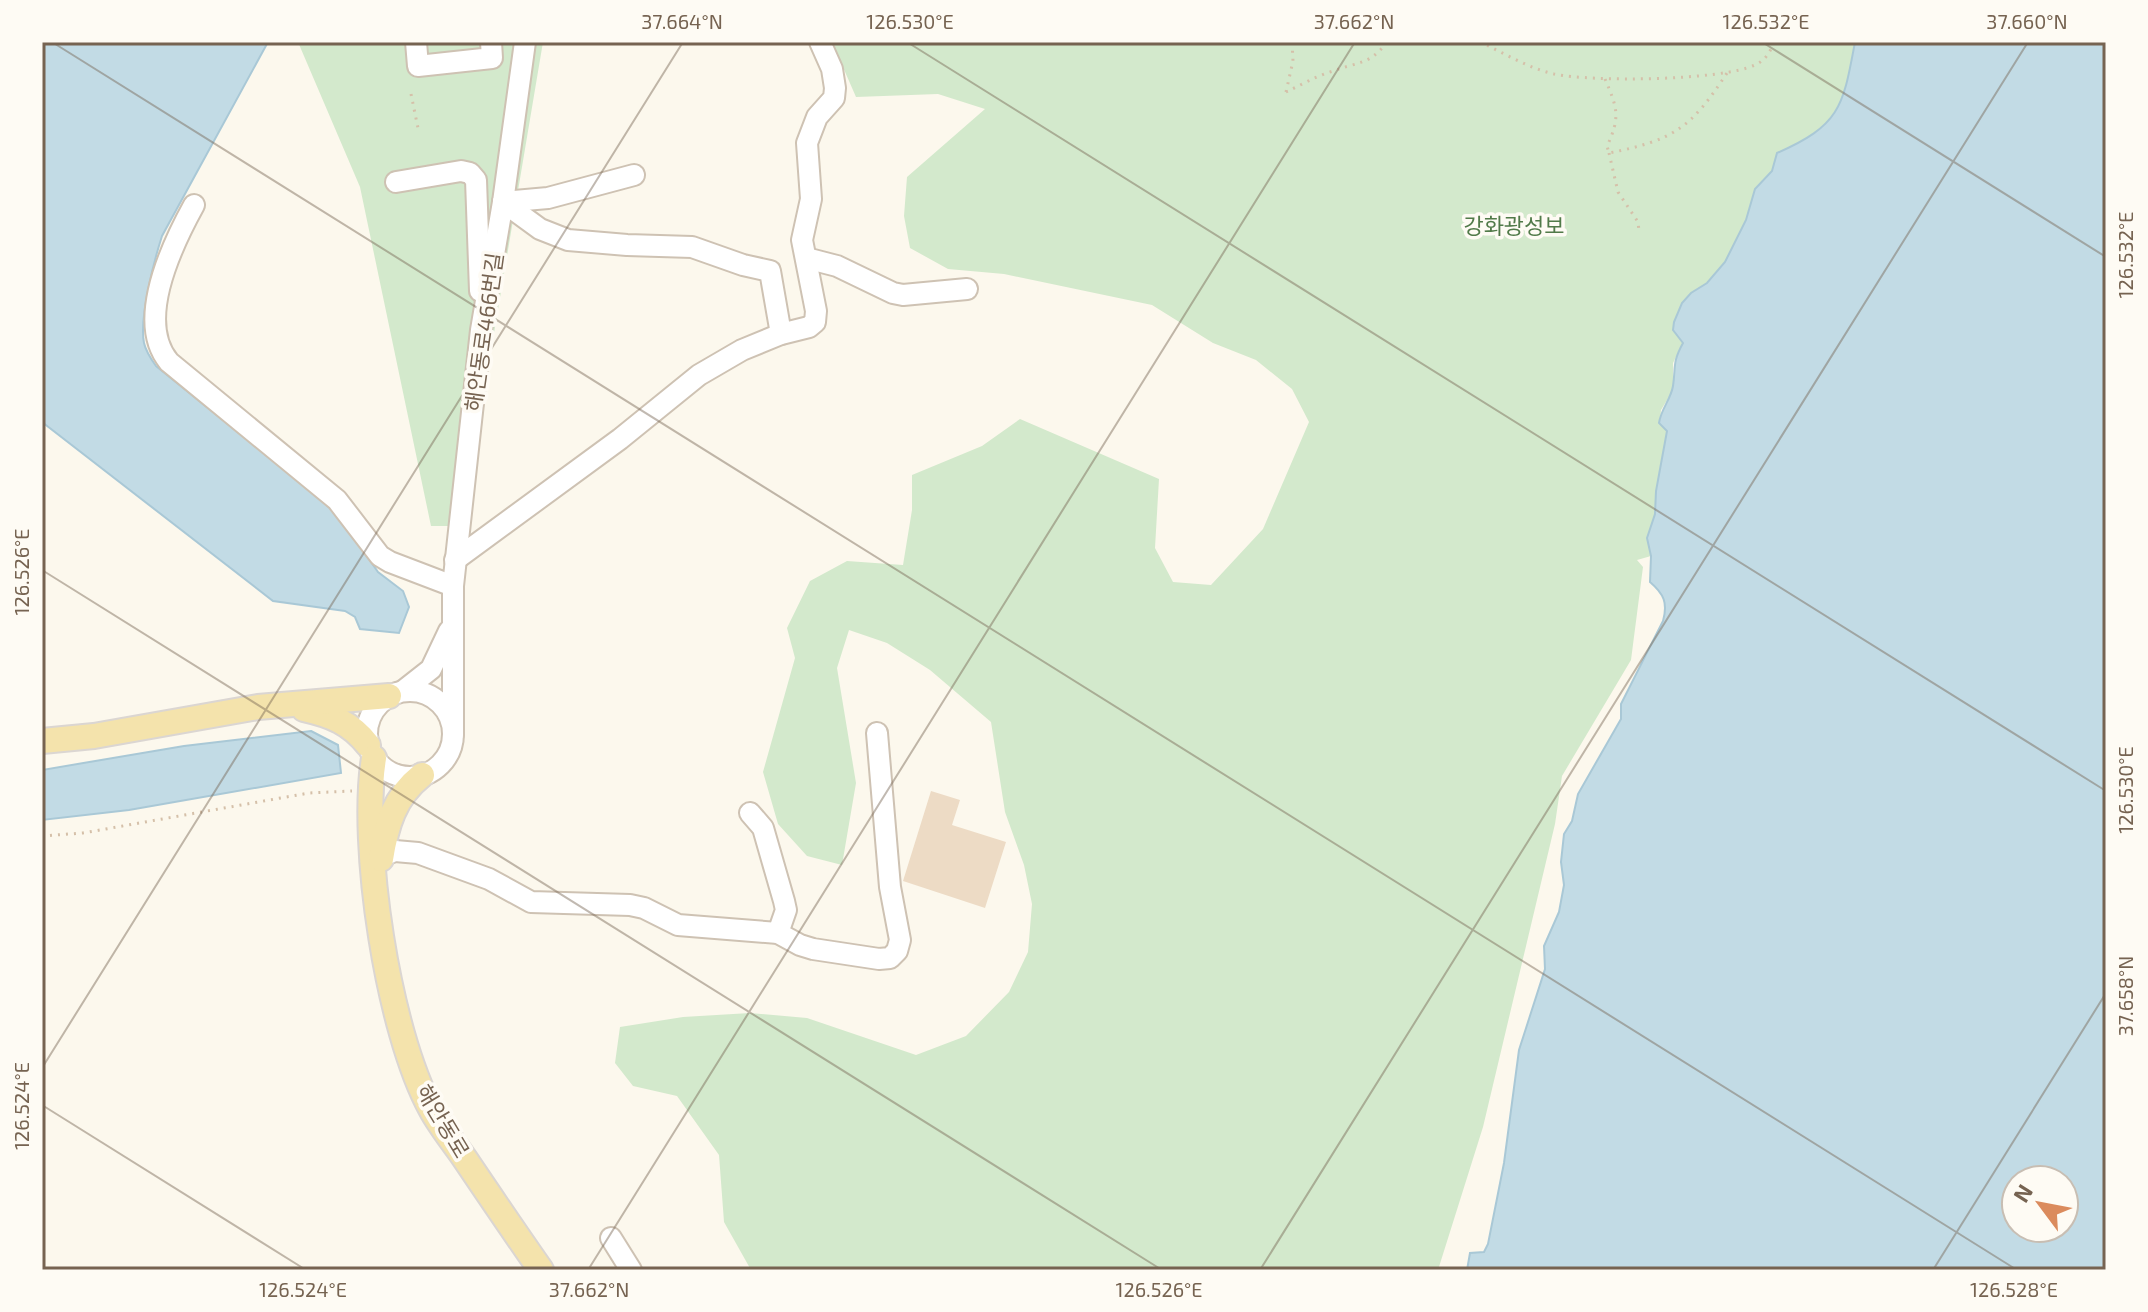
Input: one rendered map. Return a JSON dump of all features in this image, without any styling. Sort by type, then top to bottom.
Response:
[{"type":"main road","points":[[42,741],[94,736],[258,707],[396,694]]},
{"type":"main road","points":[[258,707],[302,709],[338,719],[359,733],[371,752]]},
{"type":"main road","name":"해안동로","points":[[371,752],[371,830],[378,906],[399,1019],[423,1095],[541,1270]]},
{"type":"main road","name":"해안동로","points":[[378,906],[381,856],[392,813],[408,786],[422,775]]},
{"type":"street","points":[[416,42],[418,66],[492,58],[491,42]]},
{"type":"street","name":"해안동로466번길","points":[[453,734],[455,560],[481,330],[503,202],[525,42]]},
{"type":"street","points":[[455,560],[620,439],[699,375],[742,350],[781,334],[809,327],[815,322],[816,311],[802,240],[811,199],[807,143],[817,117],[834,98],[835,88],[832,69],[820,42]]},
{"type":"street","points":[[396,182],[461,171],[470,173],[476,180],[481,330]]},
{"type":"street","points":[[503,202],[548,198],[634,175]]},
{"type":"street","points":[[503,202],[540,229],[568,240],[692,247],[770,271],[781,334]]},
{"type":"street","points":[[194,205],[165,263],[155,319],[155,333],[162,353],[337,500],[380,556],[453,586]]},
{"type":"street","points":[[806,258],[837,266],[903,295],[967,289]]},
{"type":"street","points":[[396,694],[418,691],[432,696],[443,706],[450,719],[453,734],[444,760],[422,775],[408,777],[383,767],[371,752],[370,719],[377,706],[431,669],[452,624]]},
{"type":"street","points":[[381,856],[405,850],[418,853],[489,879],[531,902],[630,905],[655,912],[678,925],[778,933],[800,945],[879,959],[890,958],[897,951],[900,940],[890,887],[877,733]]},
{"type":"street","points":[[750,813],[763,828],[784,901],[786,910],[778,933]]},
{"type":"street","points":[[611,1238],[631,1270]]},
{"type":"path","points":[[1292,42],[1293,61],[1286,92],[1335,70],[1358,65],[1377,55],[1387,42]]},
{"type":"path","points":[[1480,42],[1551,73],[1586,79],[1727,73],[1755,65],[1767,57],[1774,42]]},
{"type":"path","points":[[1609,153],[1664,138],[1690,122],[1727,73]]},
{"type":"path","points":[[1605,79],[1618,112],[1607,146],[1618,192],[1638,222],[1639,231]]},
{"type":"path","points":[[411,94],[419,133]]},
{"type":"path","points":[[42,836],[83,833],[309,793],[372,791]]},
{"type":"green space","points":[[298,42],[543,42],[490,357],[470,526],[431,526],[360,187]]},
{"type":"green space","name":"강화광성보","points":[[832,42],[1855,42],[1847,82],[1835,111],[1814,133],[1777,154],[1772,171],[1755,189],[1746,220],[1725,262],[1707,283],[1691,293],[1673,330],[1683,343],[1673,363],[1673,390],[1661,410],[1660,422],[1667,430],[1655,514],[1647,538],[1651,556],[1637,560],[1643,567],[1631,660],[1562,776],[1555,824],[1483,1127],[1438,1270],[751,1270],[724,1222],[719,1155],[677,1096],[633,1086],[615,1063],[620,1027],[683,1017],[750,1013],[807,1018],[916,1055],[966,1036],[1009,992],[1028,952],[1032,904],[1024,865],[1005,812],[991,722],[930,670],[887,643],[849,630],[837,668],[856,783],[842,865],[807,856],[778,824],[763,772],[795,658],[787,628],[810,581],[847,561],[903,565],[912,510],[912,475],[982,446],[1020,419],[1159,479],[1155,548],[1173,582],[1211,585],[1263,529],[1309,422],[1292,389],[1256,360],[1213,343],[1152,305],[1004,274],[948,269],[910,248],[904,216],[907,177],[985,109],[938,94],[856,97]]},
{"type":"water","points":[[42,42],[268,42],[162,236],[145,305],[144,343],[156,366],[323,501],[342,520],[378,572],[403,591],[409,607],[399,633],[360,629],[355,617],[345,611],[273,601],[42,422]]},
{"type":"water","points":[[1855,42],[2106,42],[2106,1270],[1467,1270],[1470,1253],[1484,1252],[1488,1244],[1504,1163],[1519,1050],[1545,969],[1544,946],[1559,912],[1564,885],[1561,862],[1564,834],[1572,821],[1578,794],[1621,719],[1621,704],[1663,621],[1664,599],[1650,582],[1651,556],[1647,538],[1655,514],[1667,431],[1659,423],[1672,391],[1676,360],[1683,343],[1673,330],[1674,322],[1682,303],[1707,283],[1725,262],[1746,220],[1755,189],[1772,171],[1777,153],[1798,143],[1827,122],[1836,111],[1847,82]]},
{"type":"water","points":[[311,731],[338,745],[341,773],[129,810],[42,820],[42,770],[184,746]]},
{"type":"building","points":[[931,791],[960,800],[952,825],[1006,842],[985,908],[903,881]]}]
